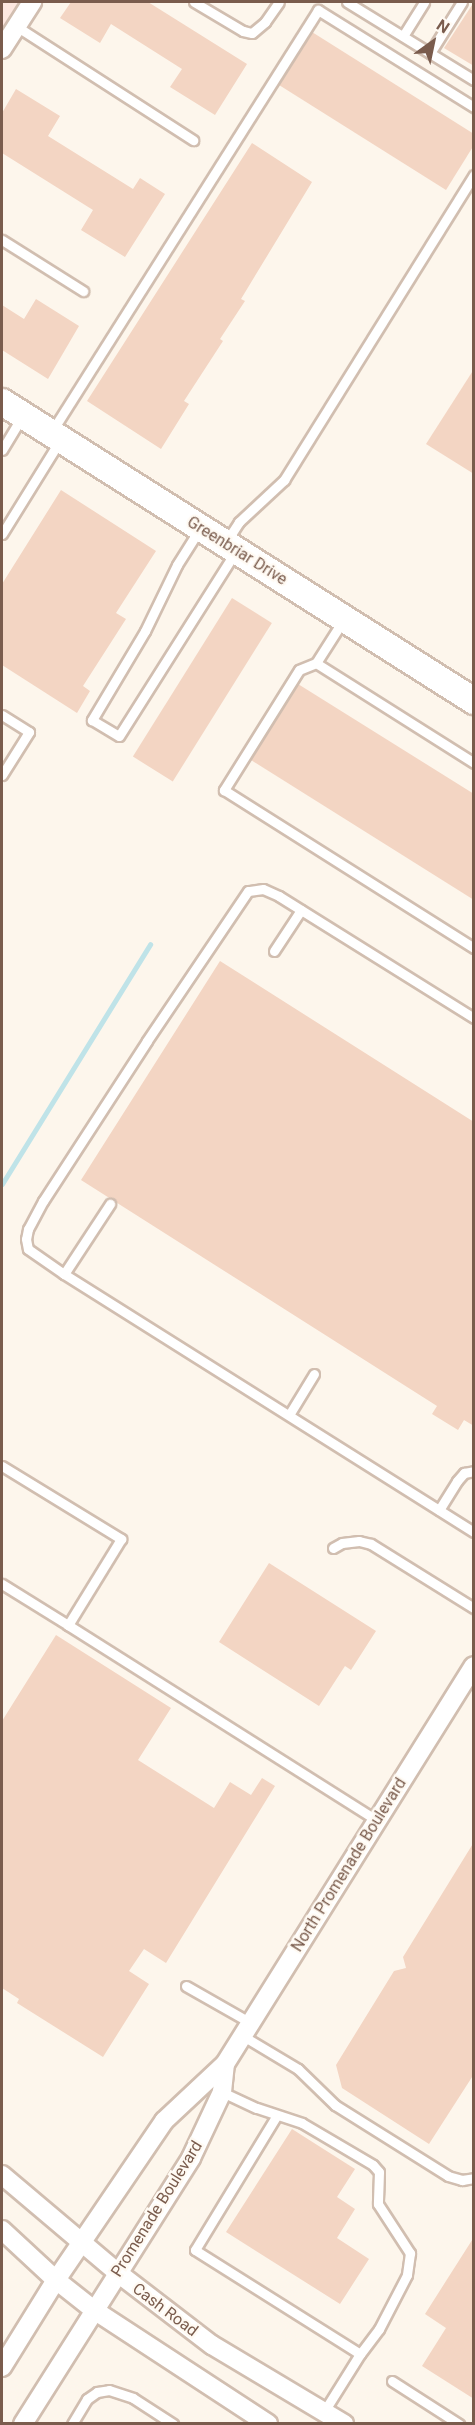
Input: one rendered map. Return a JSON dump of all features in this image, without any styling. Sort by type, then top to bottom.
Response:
[{"type":"street","points":[[7,36],[32,2]]},
{"type":"street","name":"Greenbriar Drive","points":[[2,402],[474,701]]},
{"type":"street","name":"North Promenade Boulevard","points":[[225,2064],[474,1666]]},
{"type":"street","points":[[2,2367],[81,2242],[164,2121],[225,2064]]},
{"type":"street","name":"Promenade Boulevard","points":[[23,2424],[191,2158],[222,2092],[225,2064]]},
{"type":"street","name":"Cash Road","points":[[2,2175],[118,2273],[212,2345],[325,2410],[344,2424]]},
{"type":"street","points":[[2,2230],[56,2280],[94,2310],[268,2424]]},
{"type":"lane","points":[[194,2],[243,31],[252,33],[265,22],[279,2]]},
{"type":"lane","points":[[347,2],[474,80]]},
{"type":"lane","points":[[403,36],[424,2]]},
{"type":"lane","points":[[430,53],[462,2]]},
{"type":"lane","points":[[2,534],[56,436],[318,10],[474,107]]},
{"type":"lane","points":[[7,36],[193,140]]},
{"type":"lane","points":[[200,528],[177,565],[145,631],[92,720],[119,736],[231,547],[239,522],[284,480],[474,175]]},
{"type":"lane","points":[[2,240],[83,291]]},
{"type":"lane","points":[[2,449],[23,415]]},
{"type":"lane","points":[[344,619],[316,663],[299,670],[224,790],[474,948]]},
{"type":"lane","points":[[316,663],[474,763]]},
{"type":"lane","points":[[2,715],[29,732],[2,775]]},
{"type":"lane","points":[[474,1018],[301,910],[263,889],[248,891],[140,1051],[43,1201],[28,1229],[28,1249],[64,1274],[474,1532]]},
{"type":"lane","points":[[274,951],[301,910]]},
{"type":"lane","points":[[64,1274],[110,1204]]},
{"type":"lane","points":[[288,1415],[314,1374]]},
{"type":"lane","points":[[2,1466],[122,1539],[68,1625]]},
{"type":"lane","points":[[439,1510],[464,1473],[474,1471]]},
{"type":"lane","points":[[333,1548],[342,1543],[359,1541],[371,1545],[474,1608]]},
{"type":"lane","points":[[2,1584],[377,1820]]},
{"type":"lane","points":[[186,1986],[298,2069],[335,2105],[448,2176],[462,2180],[474,2178]]},
{"type":"lane","points":[[222,2092],[302,2123],[373,2165],[379,2172],[378,2204],[410,2253],[407,2275],[379,2329],[360,2354],[325,2410]]},
{"type":"lane","points":[[278,2115],[195,2250],[360,2354]]},
{"type":"lane","points":[[393,2381],[444,2419],[459,2424]]},
{"type":"lane","points":[[72,2424],[87,2399],[97,2392],[109,2390],[133,2398],[173,2424]]},
{"type":"shaded area","points":[[2,2],[32,2],[2,49]]},
{"type":"building","points":[[71,2],[148,2],[247,64],[215,115],[170,87],[182,69],[111,24],[100,43],[60,18]]},
{"type":"building","points":[[474,2],[474,66],[444,48]]},
{"type":"building","points":[[312,32],[474,134],[474,145],[446,190],[279,85]]},
{"type":"building","points":[[16,89],[60,116],[48,136],[133,189],[140,178],[165,194],[125,257],[81,230],[93,210],[2,153],[2,113]]},
{"type":"building","points":[[252,143],[312,182],[241,299],[245,301],[220,339],[223,341],[184,401],[189,404],[161,449],[87,401]]},
{"type":"building","points":[[36,299],[79,326],[48,379],[2,350],[2,305],[24,319]]},
{"type":"building","points":[[474,369],[474,474],[426,444]]},
{"type":"building","points":[[61,490],[156,551],[116,613],[126,619],[83,686],[90,691],[77,713],[2,665],[2,584]]},
{"type":"building","points":[[232,598],[272,623],[173,781],[133,757]]},
{"type":"building","points":[[298,684],[474,794],[474,900],[251,760]]},
{"type":"building","points":[[220,961],[474,1122],[474,1426],[464,1420],[458,1430],[432,1414],[437,1406],[81,1180]]},
{"type":"building","points":[[269,1563],[376,1631],[351,1670],[345,1666],[319,1706],[219,1642]]},
{"type":"building","points":[[56,1635],[171,1708],[138,1760],[214,1808],[230,1782],[251,1795],[262,1778],[275,1786],[166,1963],[144,1949],[129,1971],[149,1984],[103,2057],[17,2003],[19,1999],[2,1988],[2,1721]]},
{"type":"building","points":[[474,1842],[474,2074],[429,2144],[342,2088],[336,2065],[394,1971],[406,1968],[403,1957]]},
{"type":"building","points":[[292,2129],[355,2169],[337,2197],[355,2209],[337,2238],[369,2259],[340,2304],[226,2232]]},
{"type":"building","points":[[474,2237],[474,2399],[422,2366],[446,2328],[425,2314]]},
{"type":"waterway","points":[[2,1184],[150,944]]}]
